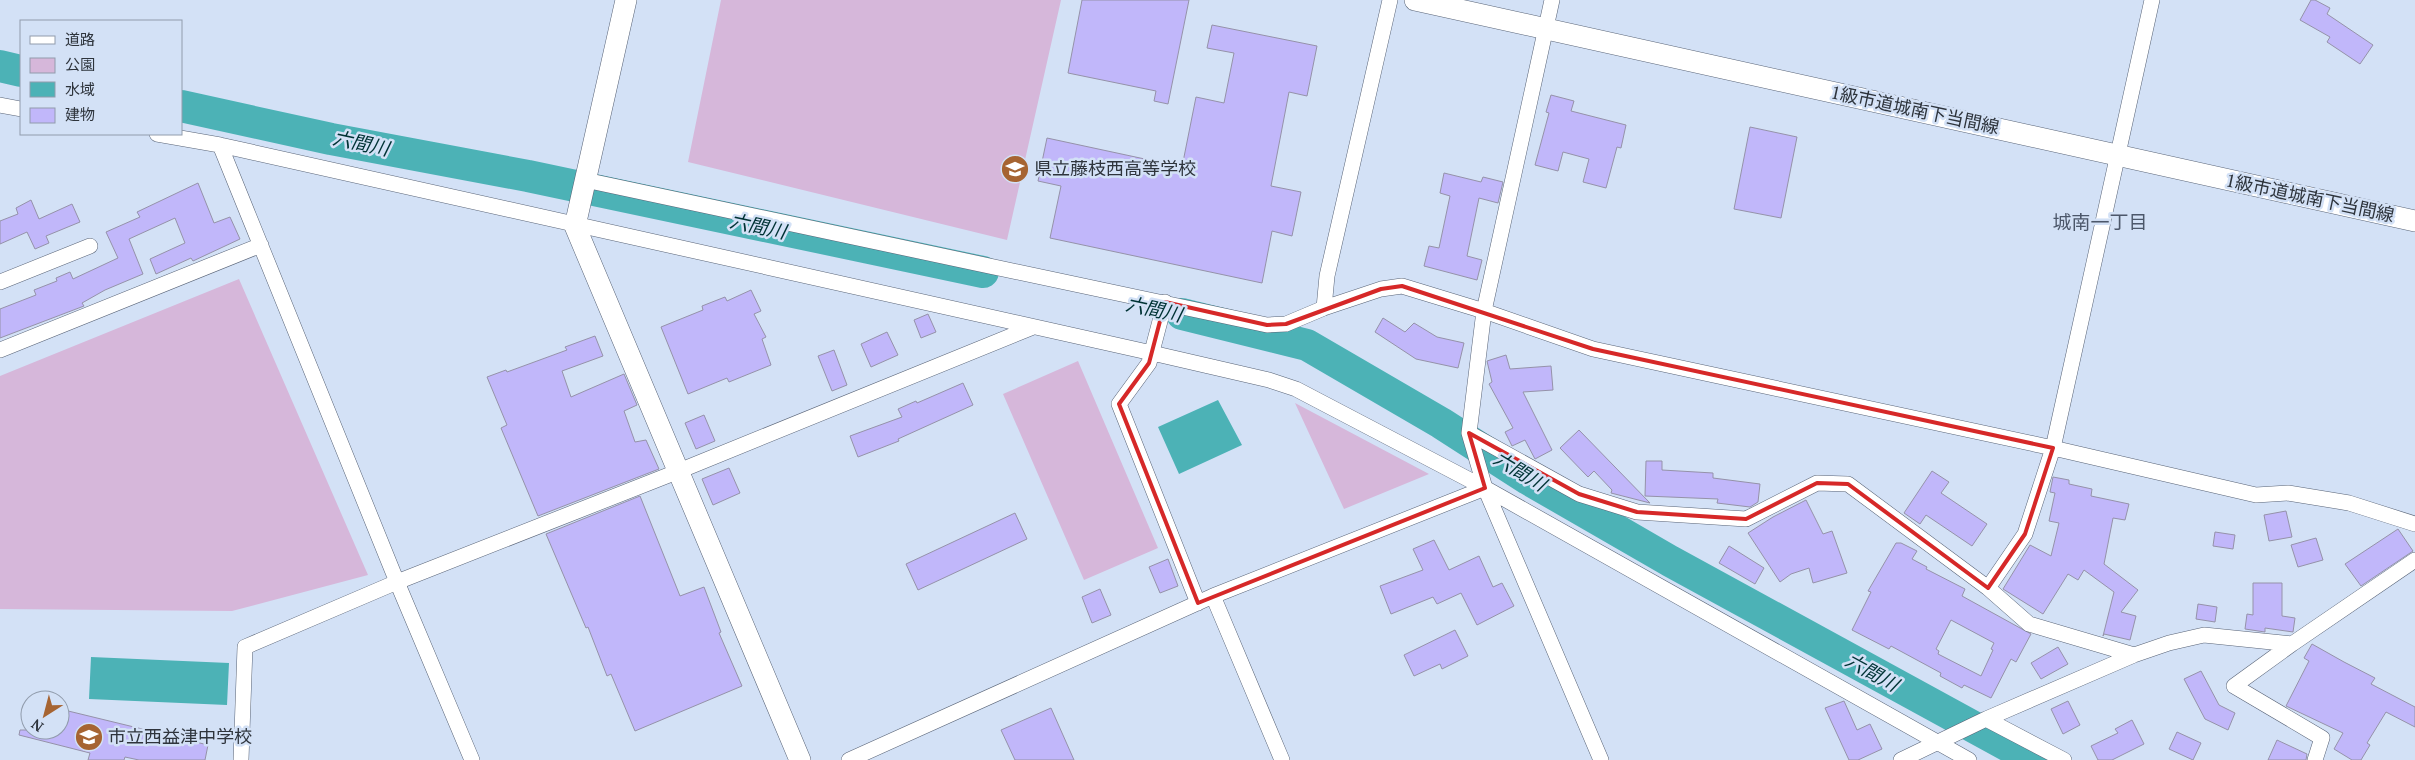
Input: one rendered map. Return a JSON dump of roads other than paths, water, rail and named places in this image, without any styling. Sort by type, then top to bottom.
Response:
[{"type":"street","points":[[626,0],[576,222],[678,471],[800,760]]},
{"type":"street","points":[[1324,308],[1327,276],[1390,0]]},
{"type":"street","name":"1級市道城南下当間線","points":[[1414,0],[2415,221]]},
{"type":"street","points":[[1552,0],[1484,311],[1469,432],[1485,488],[1601,760]]},
{"type":"street","points":[[1988,588],[2025,534],[2053,448],[2152,0]]},
{"type":"street","points":[[0,105],[20,109]]},
{"type":"street","points":[[162,135],[576,222],[1269,380],[1296,389],[1485,488],[1969,760]]},
{"type":"street","points":[[220,146],[397,582],[472,760]]},
{"type":"street","points":[[585,180],[1267,325],[1286,324],[1324,308],[1382,289],[1402,286],[1484,311],[1593,349],[2053,448],[2256,495],[2288,493],[2349,503],[2415,524]]},
{"type":"street","points":[[0,350],[261,245]]},
{"type":"street","points":[[0,282],[90,246]]},
{"type":"street","points":[[1165,302],[1149,363],[1119,404],[1198,603]]},
{"type":"street","points":[[241,760],[244,646],[397,582],[678,471],[1033,327]]},
{"type":"street","points":[[1469,432],[1580,494],[1638,512],[1746,519],[1817,483],[1848,484],[1988,588],[2029,624],[2134,655]]},
{"type":"street","points":[[849,760],[1213,596],[1485,488]]},
{"type":"street","points":[[2315,760],[2322,738],[2234,686],[2415,560]]},
{"type":"street","points":[[1213,596],[1282,760]]},
{"type":"street","points":[[1903,760],[1986,719],[2134,655],[2204,635],[2292,644]]},
{"type":"street","points":[[1986,719],[2064,760]]},
{"type":"water","points":[[1218,400],[1242,445],[1179,474],[1158,427]]},
{"type":"water","points":[[91,657],[229,663],[227,705],[89,699]]},
{"type":"waterway","name":"六間川","points":[[0,66],[20,71]]},
{"type":"waterway","name":"六間川","points":[[182,106],[331,139],[528,176],[983,272]]},
{"type":"waterway","name":"六間川","points":[[1182,314],[1307,345],[1441,423],[1528,479],[1670,561],[2034,760]]},
{"type":"place","name":"県立藤枝西高等学校","points":[[1015,169]]},
{"type":"place","name":"市立西益津中学校","points":[[89,737]]},
{"type":"district","name":"城南一丁目","points":[[2100,222]]}]
